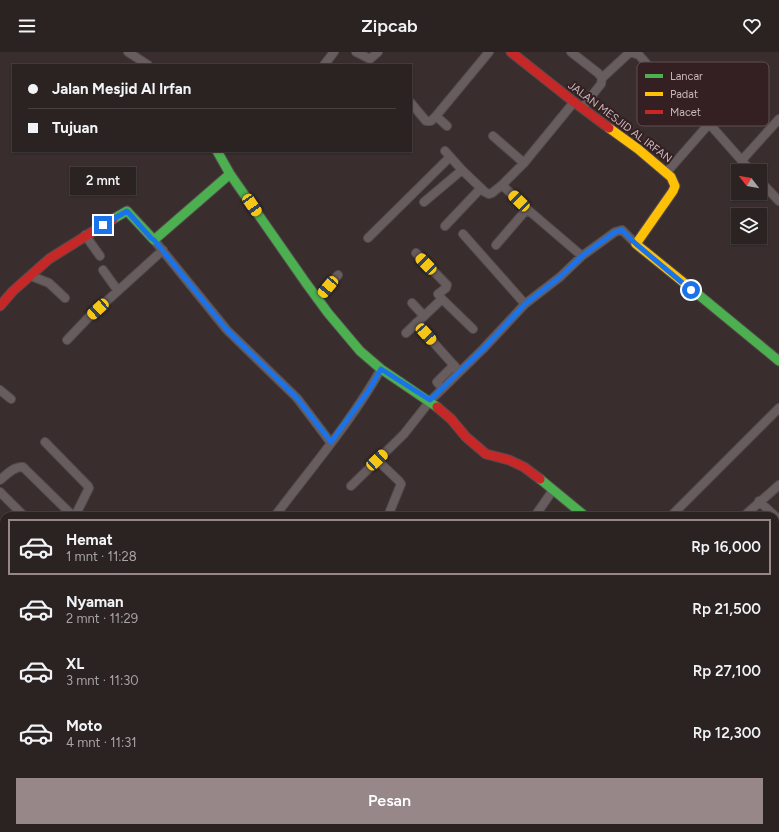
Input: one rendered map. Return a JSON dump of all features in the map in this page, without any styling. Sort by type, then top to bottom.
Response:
[{"type":"street","points":[[325,64],[334,52]]},
{"type":"street","points":[[356,52],[370,59],[378,52]]},
{"type":"street","points":[[412,104],[426,121],[431,121],[489,52]]},
{"type":"street","name":"JALAN MESJID AL IRFAN","points":[[511,52],[574,102],[638,149],[673,181],[675,186],[673,192],[636,244]]},
{"type":"street","points":[[570,52],[598,73],[602,78]]},
{"type":"street","points":[[130,53],[146,64]]},
{"type":"street","points":[[582,108],[601,84],[602,78],[629,54],[633,53],[639,55],[645,62]]},
{"type":"street","points":[[368,238],[448,154],[481,188],[488,194],[492,193],[524,163],[574,102]]},
{"type":"street","points":[[436,116],[447,126]]},
{"type":"street","points":[[742,160],[779,119]]},
{"type":"street","points":[[666,173],[707,126]]},
{"type":"street","points":[[710,126],[745,164]]},
{"type":"street","points":[[493,136],[524,163]]},
{"type":"street","points":[[218,152],[230,174],[318,299],[351,342],[381,369],[430,400],[479,449],[486,454],[517,462],[534,473],[580,512]]},
{"type":"street","points":[[424,202],[462,170]]},
{"type":"street","points":[[154,240],[230,174]]},
{"type":"street","points":[[502,185],[582,256]]},
{"type":"street","points":[[445,226],[481,188]]},
{"type":"street","points":[[767,189],[779,201]]},
{"type":"street","points":[[496,245],[527,208]]},
{"type":"street","points":[[0,306],[13,291],[49,259],[126,211],[163,250],[227,330],[297,398],[331,442]]},
{"type":"street","points":[[351,486],[404,434],[457,368],[483,349],[525,304],[560,277],[582,256],[615,232],[624,232],[636,244],[779,361]]},
{"type":"street","points":[[463,234],[525,304]]},
{"type":"street","points":[[86,236],[100,256]]},
{"type":"street","points":[[67,340],[88,318],[163,250]]},
{"type":"street","points":[[416,253],[447,285],[446,288],[438,294],[473,330]]},
{"type":"street","points":[[103,270],[118,291]]},
{"type":"street","points":[[318,299],[338,275]]},
{"type":"street","points":[[31,276],[49,283],[65,298]]},
{"type":"street","points":[[406,333],[442,299]]},
{"type":"street","points":[[412,303],[424,316]]},
{"type":"street","points":[[416,323],[457,368]]},
{"type":"street","points":[[278,512],[369,390],[381,369]]},
{"type":"street","points":[[0,390],[11,399]]},
{"type":"street","points":[[675,512],[779,408]]},
{"type":"street","points":[[45,442],[89,488],[76,512]]},
{"type":"street","points":[[377,460],[401,484],[390,512]]},
{"type":"street","points":[[0,480],[15,468],[20,466],[23,467],[70,512]]},
{"type":"street","points":[[748,512],[779,485]]},
{"type":"street","points":[[538,512],[553,490]]},
{"type":"street","points":[[0,492],[20,512]]},
{"type":"street","points":[[759,501],[771,512]]},
{"type":"traffic: fast","points":[[218,152],[230,174],[306,283],[328,313],[360,351],[381,369],[437,407]]},
{"type":"traffic: fast","points":[[113,219],[127,211],[154,240],[230,174]]},
{"type":"traffic: fast","points":[[688,286],[779,361]]},
{"type":"traffic: fast","points":[[540,479],[580,512]]},
{"type":"traffic: slow","points":[[609,128],[638,149],[671,177],[675,186],[673,191],[636,244],[688,286]]},
{"type":"traffic: jam","points":[[511,52],[609,128]]},
{"type":"traffic: jam","points":[[0,306],[13,291],[49,259],[113,219]]},
{"type":"traffic: jam","points":[[437,407],[451,419],[466,437],[486,454],[509,460],[524,467],[540,479]]},
{"type":"route","points":[[103,225],[127,211],[154,240],[227,330],[297,398],[331,442],[345,425],[369,390],[381,369],[430,400],[483,349],[525,304],[560,277],[582,256],[615,232],[622,230],[667,271],[691,290]]}]
